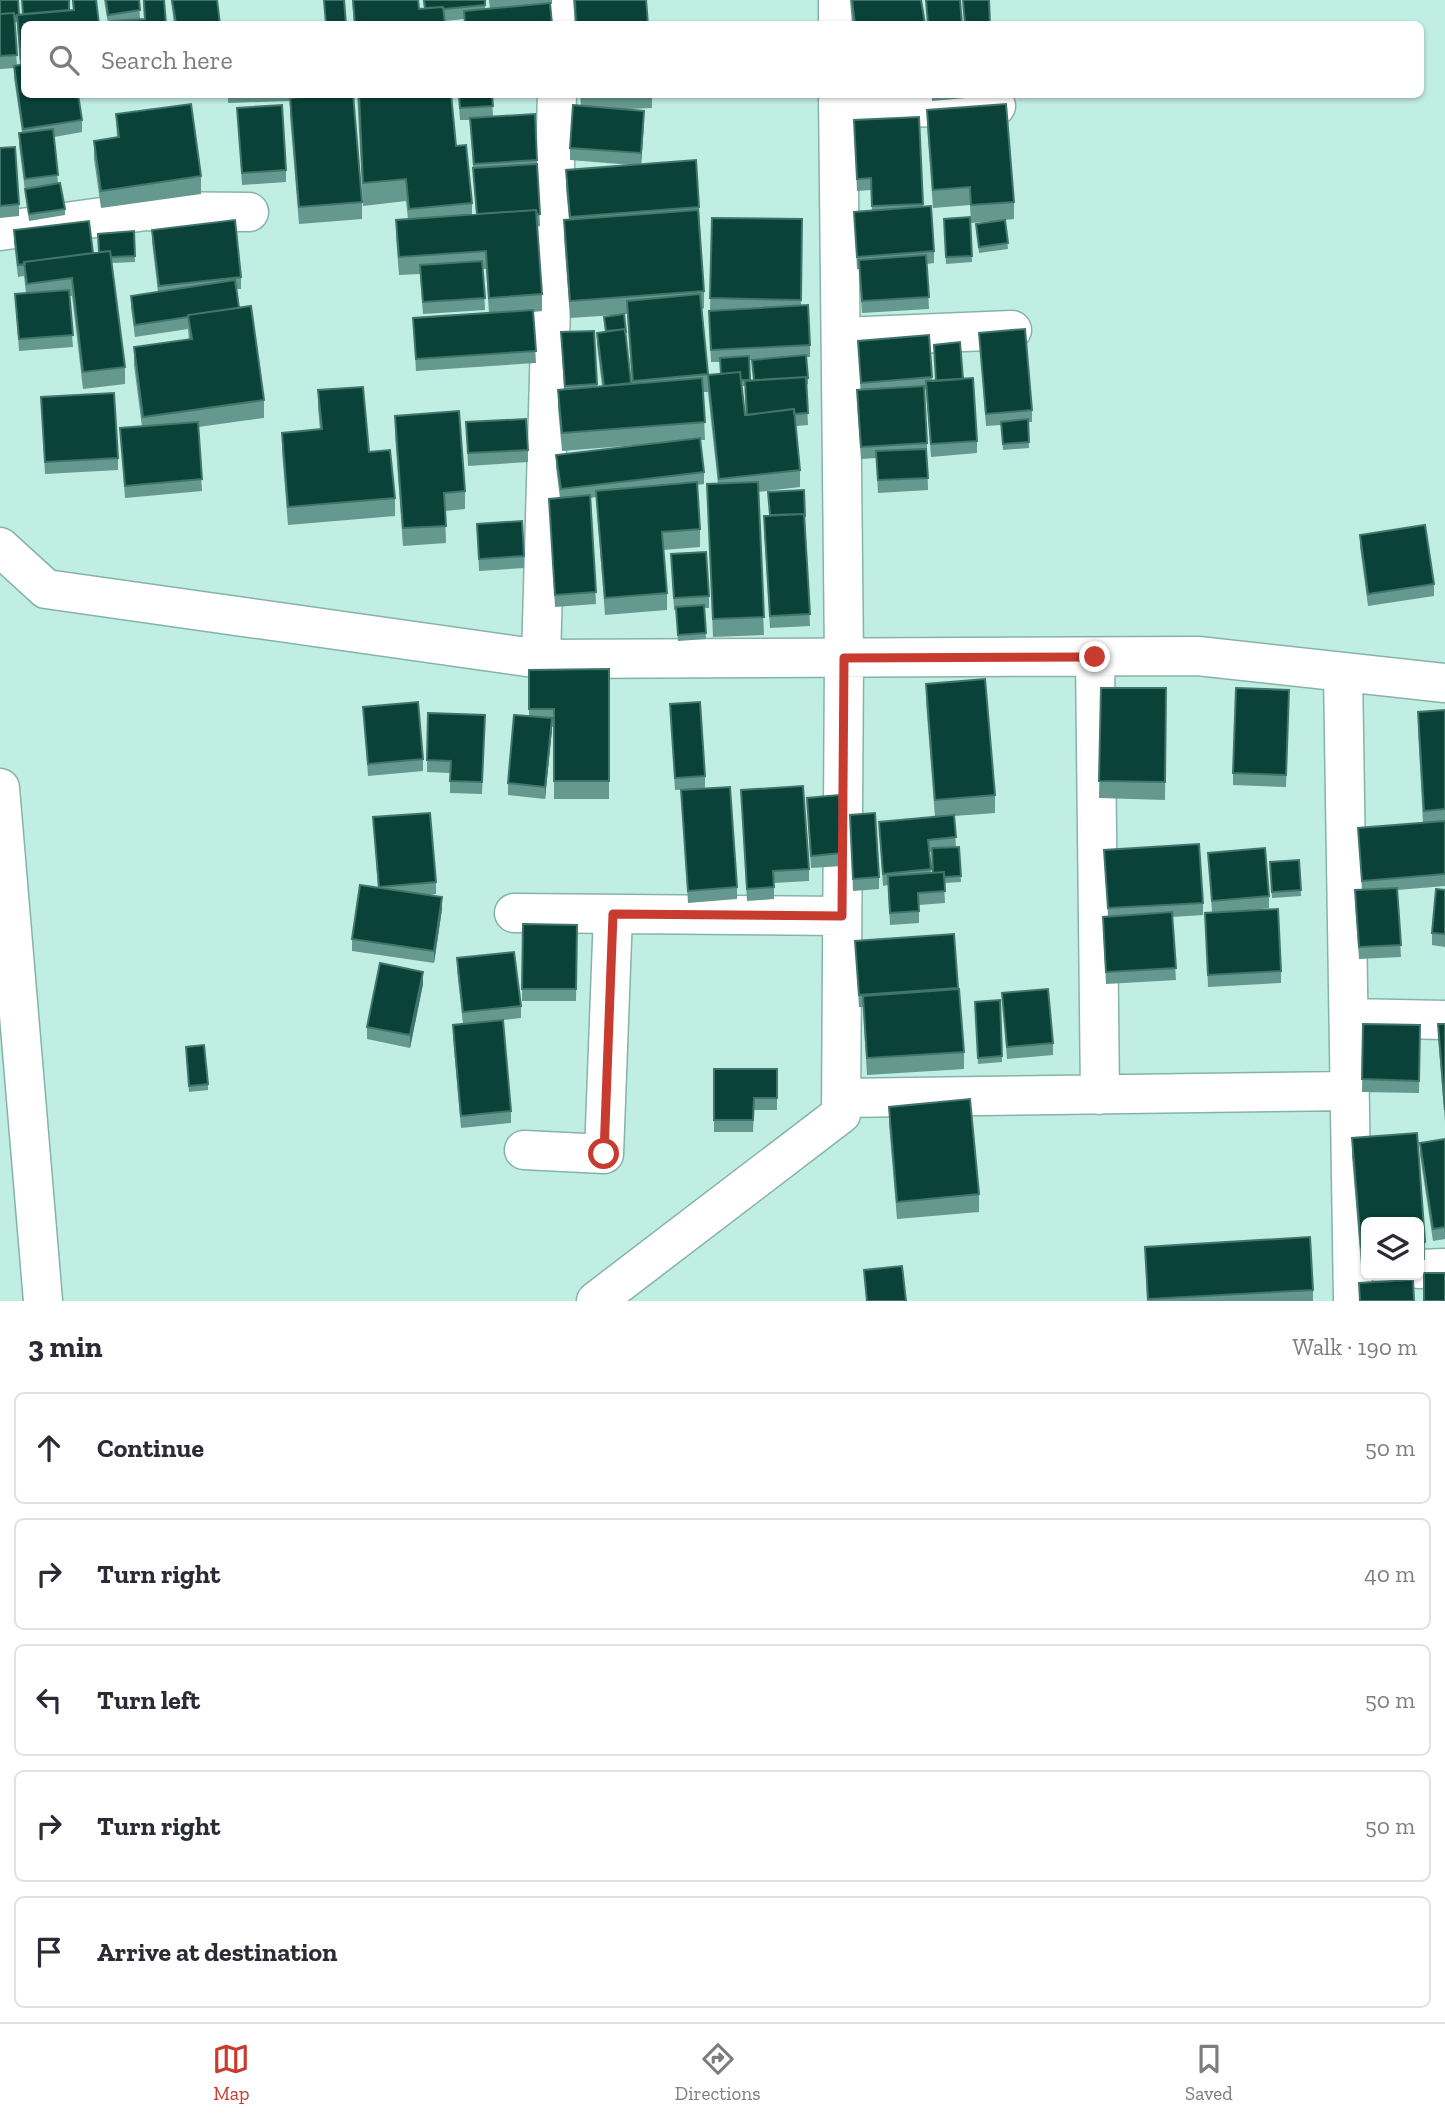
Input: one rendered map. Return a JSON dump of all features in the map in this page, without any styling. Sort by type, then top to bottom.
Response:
[{"type":"street","points":[[559,21],[560,0]]},
{"type":"street","points":[[838,0],[838,21]]},
{"type":"street","points":[[541,659],[557,98]]},
{"type":"street","points":[[596,1301],[841,1114],[844,658],[838,102],[996,106]]},
{"type":"street","points":[[0,231],[146,211],[249,212]]},
{"type":"street","points":[[841,337],[1012,330]]},
{"type":"street","points":[[0,547],[46,589],[541,659],[1198,656],[1445,683]]},
{"type":"street","points":[[1095,657],[1100,1095]]},
{"type":"street","points":[[1343,672],[1350,1091],[1357,1280]]},
{"type":"street","points":[[0,788],[43,1301]]},
{"type":"street","points":[[514,913],[842,916]]},
{"type":"street","points":[[524,1150],[604,1154],[613,914]]},
{"type":"street","points":[[1349,1018],[1445,1020]]},
{"type":"street","points":[[841,1098],[1350,1091]]},
{"type":"street","points":[[1424,1269],[1445,1268]]},
{"type":"building","points":[[0,0],[18,0],[19,15],[0,14]]},
{"type":"building","points":[[22,0],[69,0],[69,10],[23,14]]},
{"type":"building","points":[[73,0],[96,0],[99,21],[21,21],[21,60],[17,15],[74,10]]},
{"type":"building","points":[[106,0],[139,0],[140,10],[108,15]]},
{"type":"building","points":[[144,0],[164,0],[166,21],[112,21],[145,19]]},
{"type":"building","points":[[172,0],[217,0],[220,21],[176,21]]},
{"type":"building","points":[[324,0],[344,0],[346,21],[326,21]]},
{"type":"building","points":[[353,0],[418,0],[419,9],[443,7],[445,21],[355,21]]},
{"type":"building","points":[[424,0],[485,0],[485,5],[425,8]]},
{"type":"building","points":[[575,0],[646,0],[648,21],[576,21]]},
{"type":"building","points":[[852,0],[921,0],[924,21],[855,21]]},
{"type":"building","points":[[926,0],[960,0],[962,21],[928,21]]},
{"type":"building","points":[[963,0],[989,0],[990,21],[965,21]]},
{"type":"building","points":[[550,3],[552,21],[465,21],[464,11]]},
{"type":"building","points":[[14,13],[17,55],[0,56],[0,14]]},
{"type":"building","points":[[21,65],[21,98],[79,98],[82,120],[23,129],[14,66]]},
{"type":"building","points":[[290,98],[353,98],[362,202],[299,207]]},
{"type":"building","points":[[359,98],[451,98],[456,146],[466,145],[472,203],[409,209],[406,179],[363,183]]},
{"type":"building","points":[[459,98],[492,98],[493,106],[460,108]]},
{"type":"building","points":[[191,104],[201,176],[101,191],[94,141],[119,137],[116,114]]},
{"type":"building","points":[[1006,104],[1014,202],[971,205],[970,187],[933,190],[927,110]]},
{"type":"building","points":[[282,105],[286,170],[242,173],[237,108]]},
{"type":"building","points":[[573,105],[644,111],[641,153],[570,148]]},
{"type":"building","points":[[535,114],[537,160],[474,164],[470,118]]},
{"type":"building","points":[[919,117],[923,204],[872,206],[871,178],[857,179],[854,120]]},
{"type":"building","points":[[53,129],[58,175],[25,179],[19,133]]},
{"type":"building","points":[[15,147],[19,204],[0,206],[0,148]]},
{"type":"building","points":[[696,160],[699,207],[570,217],[566,170]]},
{"type":"building","points":[[537,164],[540,214],[537,215],[536,210],[477,214],[473,168]]},
{"type":"building","points":[[60,183],[65,209],[29,214],[25,189]]},
{"type":"building","points":[[931,206],[934,251],[857,257],[854,212]]},
{"type":"building","points":[[536,210],[542,294],[489,298],[486,251],[399,257],[396,220]]},
{"type":"building","points":[[698,210],[704,291],[570,301],[564,220]]},
{"type":"building","points":[[970,217],[972,256],[946,257],[944,219]]},
{"type":"building","points":[[712,218],[802,219],[801,300],[710,298]]},
{"type":"building","points":[[235,220],[241,277],[159,286],[152,230]]},
{"type":"building","points":[[1005,220],[1008,243],[979,247],[976,224]]},
{"type":"building","points":[[89,221],[93,253],[18,265],[14,230]]},
{"type":"building","points":[[134,231],[135,256],[111,257],[110,251],[99,252],[98,234]]},
{"type":"building","points":[[110,251],[125,367],[83,372],[72,278],[27,284],[24,262]]},
{"type":"building","points":[[926,255],[929,297],[862,301],[859,260]]},
{"type":"building","points":[[482,261],[485,298],[423,302],[420,265]]},
{"type":"building","points":[[235,280],[239,308],[135,325],[131,296]]},
{"type":"building","points":[[69,290],[73,335],[19,339],[15,294]]},
{"type":"building","points":[[700,294],[708,374],[633,381],[627,301]]},
{"type":"building","points":[[808,305],[810,345],[711,350],[709,311]]},
{"type":"building","points":[[251,306],[264,400],[143,417],[134,347],[192,339],[188,315]]},
{"type":"building","points":[[533,310],[536,351],[416,359],[413,318]]},
{"type":"building","points":[[624,314],[626,332],[625,329],[606,331],[604,317]]},
{"type":"building","points":[[625,329],[631,383],[604,386],[597,333]]},
{"type":"building","points":[[1025,329],[1032,410],[986,414],[979,333]]},
{"type":"building","points":[[594,331],[597,384],[565,386],[561,332]]},
{"type":"building","points":[[929,335],[932,377],[861,383],[858,341]]},
{"type":"building","points":[[960,342],[963,379],[936,381],[934,345]]},
{"type":"building","points":[[806,355],[808,378],[754,380],[752,360]]},
{"type":"building","points":[[749,356],[750,380],[741,380],[740,372],[721,374],[720,358]]},
{"type":"building","points":[[740,372],[745,415],[794,409],[800,470],[719,479],[708,375]]},
{"type":"building","points":[[806,377],[808,413],[794,414],[794,409],[747,415],[745,381]]},
{"type":"building","points":[[702,378],[705,422],[562,433],[558,390]]},
{"type":"building","points":[[973,378],[977,441],[931,444],[926,381]]},
{"type":"building","points":[[924,386],[927,443],[861,447],[857,390]]},
{"type":"building","points":[[363,387],[369,452],[390,450],[395,498],[288,507],[282,433],[322,429],[318,390]]},
{"type":"building","points":[[114,393],[118,458],[45,462],[41,397]]},
{"type":"building","points":[[459,411],[465,491],[444,493],[446,526],[403,528],[395,416]]},
{"type":"building","points":[[526,419],[528,450],[468,453],[466,422]]},
{"type":"building","points":[[1028,419],[1029,442],[1003,444],[1001,422]]},
{"type":"building","points":[[198,422],[202,479],[125,486],[120,428]]},
{"type":"building","points":[[700,438],[704,472],[561,489],[556,455]]},
{"type":"building","points":[[926,449],[928,478],[878,480],[876,451]]},
{"type":"building","points":[[697,482],[700,529],[662,532],[667,593],[605,598],[596,491]]},
{"type":"building","points":[[758,482],[764,617],[713,619],[707,484]]},
{"type":"building","points":[[804,490],[805,517],[804,514],[770,515],[768,492]]},
{"type":"building","points":[[590,495],[596,592],[555,595],[549,499]]},
{"type":"building","points":[[804,514],[810,614],[770,616],[764,516]]},
{"type":"building","points":[[522,521],[524,556],[479,559],[477,524]]},
{"type":"building","points":[[1425,525],[1434,584],[1368,594],[1360,535]]},
{"type":"building","points":[[706,552],[709,596],[674,598],[671,554]]},
{"type":"building","points":[[704,605],[706,633],[678,635],[676,607]]},
{"type":"building","points":[[609,669],[609,781],[554,781],[554,709],[529,709],[529,670]]},
{"type":"building","points":[[985,679],[995,795],[935,800],[926,684]]},
{"type":"building","points":[[1101,688],[1166,688],[1165,782],[1099,781]]},
{"type":"building","points":[[1236,688],[1289,690],[1286,775],[1233,773]]},
{"type":"building","points":[[418,702],[423,759],[368,764],[363,707]]},
{"type":"building","points":[[700,702],[705,776],[675,778],[670,704]]},
{"type":"building","points":[[1445,710],[1445,809],[1424,811],[1418,712]]},
{"type":"building","points":[[428,713],[485,715],[482,782],[450,781],[451,761],[427,760]]},
{"type":"building","points":[[514,715],[552,718],[545,787],[508,783]]},
{"type":"building","points":[[803,786],[809,869],[773,871],[774,887],[747,889],[741,790]]},
{"type":"building","points":[[730,787],[737,887],[688,891],[681,790]]},
{"type":"building","points":[[839,795],[842,853],[811,856],[807,798]]},
{"type":"building","points":[[430,813],[436,882],[379,887],[373,817]]},
{"type":"building","points":[[875,813],[879,877],[853,879],[850,815]]},
{"type":"building","points":[[954,815],[956,837],[928,840],[931,869],[883,874],[879,822]]},
{"type":"building","points":[[1445,821],[1445,874],[1362,881],[1358,828]]},
{"type":"building","points":[[1199,844],[1203,903],[1108,908],[1104,850]]},
{"type":"building","points":[[959,847],[961,876],[944,877],[944,872],[933,873],[932,848]]},
{"type":"building","points":[[1265,848],[1269,896],[1212,901],[1208,853]]},
{"type":"building","points":[[1299,860],[1301,890],[1272,892],[1270,862]]},
{"type":"building","points":[[944,872],[945,891],[918,893],[919,911],[890,913],[888,876]]},
{"type":"building","points":[[360,885],[442,897],[434,951],[352,939]]},
{"type":"building","points":[[1397,888],[1401,945],[1359,947],[1355,890]]},
{"type":"building","points":[[1436,889],[1445,890],[1445,934],[1432,933]]},
{"type":"building","points":[[1278,909],[1281,971],[1208,975],[1205,913]]},
{"type":"building","points":[[1172,912],[1176,968],[1106,972],[1103,917]]},
{"type":"building","points":[[523,924],[577,925],[576,989],[522,989]]},
{"type":"building","points":[[954,934],[958,988],[859,995],[855,941]]},
{"type":"building","points":[[514,952],[521,1006],[463,1012],[457,958]]},
{"type":"building","points":[[380,963],[423,972],[410,1035],[367,1027]]},
{"type":"building","points":[[959,989],[964,1052],[867,1058],[863,996]]},
{"type":"building","points":[[1048,989],[1053,1043],[1007,1047],[1002,993]]},
{"type":"building","points":[[1000,1000],[1002,1056],[978,1058],[975,1002]]},
{"type":"building","points":[[503,1020],[511,1111],[461,1116],[453,1025]]},
{"type":"building","points":[[1363,1024],[1420,1025],[1419,1081],[1362,1079]]},
{"type":"building","points":[[1438,1024],[1445,1024],[1445,1110]]},
{"type":"building","points":[[204,1045],[208,1084],[189,1086],[186,1047]]},
{"type":"building","points":[[714,1069],[777,1069],[777,1098],[754,1098],[753,1120],[714,1120]]},
{"type":"building","points":[[970,1099],[979,1194],[897,1202],[889,1107]]},
{"type":"building","points":[[1417,1133],[1423,1217],[1361,1217],[1361,1247],[1352,1138]]},
{"type":"building","points":[[1445,1139],[1445,1227],[1433,1229],[1420,1143]]},
{"type":"building","points":[[1310,1237],[1313,1290],[1148,1299],[1145,1247]]},
{"type":"building","points":[[902,1266],[906,1301],[867,1301],[864,1270]]},
{"type":"building","points":[[1424,1273],[1445,1273],[1445,1301],[1424,1301]]},
{"type":"building","points":[[1413,1280],[1414,1301],[1360,1301],[1359,1283]]},
{"type":"route","points":[[604,1154],[613,914],[842,916],[844,658],[1095,657]]}]
